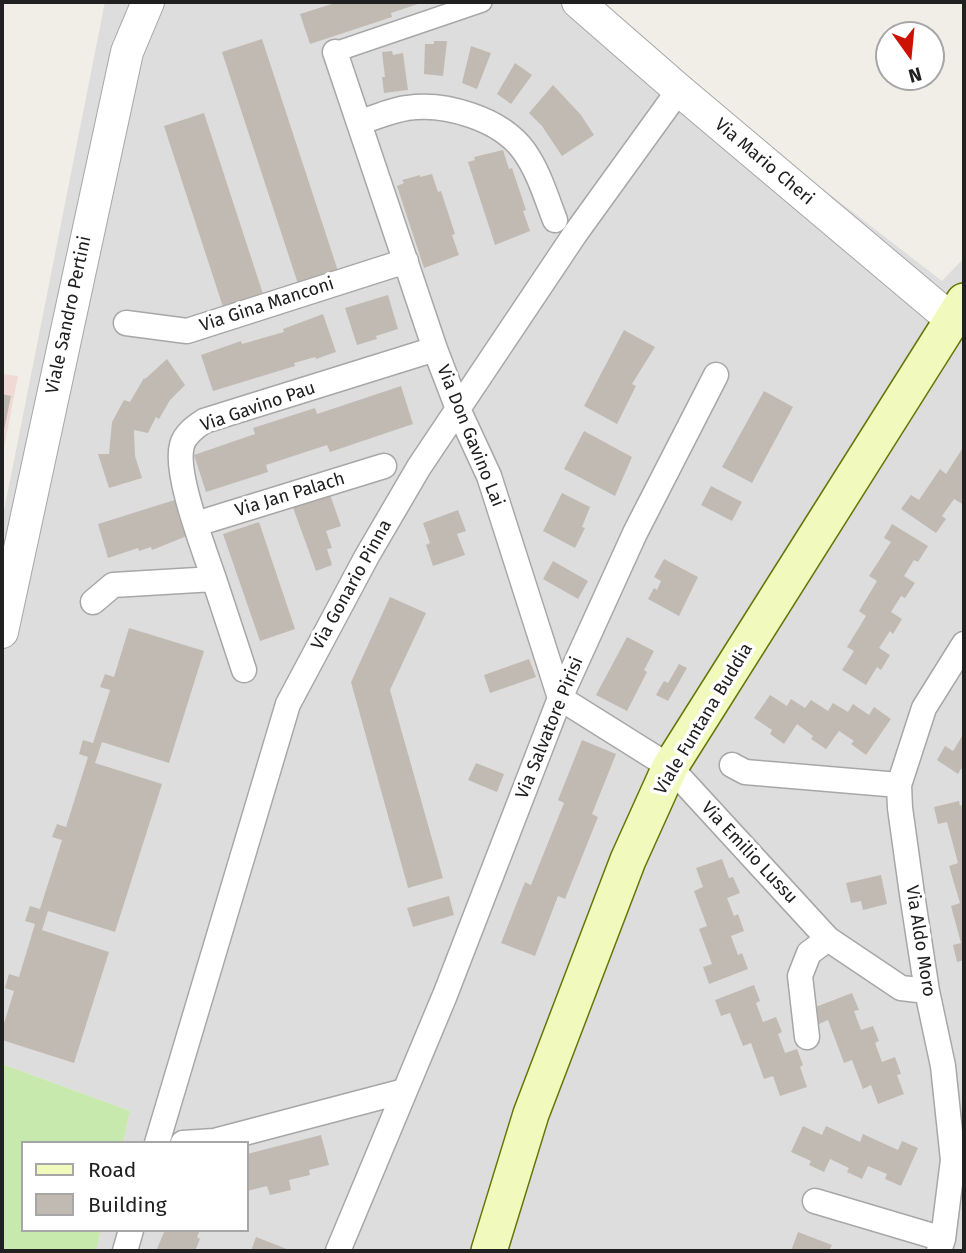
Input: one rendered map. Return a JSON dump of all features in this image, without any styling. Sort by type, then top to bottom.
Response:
[{"type":"main road","name":"Viale Funtana Buddia","points":[[489,1251],[531,1114],[628,860],[670,767],[958,311]]},
{"type":"street","name":"Viale Sandro Pertini","points":[[2,632],[127,51],[148,2]]},
{"type":"street","points":[[335,52],[482,2]]},
{"type":"street","name":"Via Mario Cheri","points":[[578,2],[679,90],[958,311]]},
{"type":"street","name":"Via Don Gavino Lai","points":[[335,52],[435,349],[458,409],[489,476],[560,698]]},
{"type":"street","name":"Via Gonario Pinna","points":[[158,1141],[288,704],[367,556],[419,467],[575,234],[679,90]]},
{"type":"street","points":[[360,122],[407,108],[442,109],[476,116],[503,132],[523,150],[536,173],[555,220]]},
{"type":"street","name":"Via Gina Manconi","points":[[126,323],[187,331],[406,261]]},
{"type":"street","name":"Via Gavino Pau","points":[[244,670],[179,468],[182,443],[190,431],[204,421],[435,349]]},
{"type":"street","name":"Via Salvatore Pirisi","points":[[338,1251],[444,995],[560,698],[635,533],[716,376]]},
{"type":"street","name":"Via Jan Palach","points":[[196,524],[384,466]]},
{"type":"street","points":[[93,602],[113,585],[214,579]]},
{"type":"street","name":"Via Aldo Moro","points":[[941,1245],[953,1160],[943,1066],[927,991],[900,808],[899,785],[924,708],[964,644]]},
{"type":"street","points":[[560,698],[670,767]]},
{"type":"street","points":[[732,765],[745,772],[899,785]]},
{"type":"street","name":"Via Emilio Lussu","points":[[670,767],[828,939],[901,988],[927,991]]},
{"type":"street","points":[[807,1037],[800,976],[810,953],[828,939]]},
{"type":"street","points":[[214,1141],[404,1091]]},
{"type":"street","points":[[815,1201],[941,1245]]},
{"type":"street","points":[[125,1251],[130,1232]]},
{"type":"shaded area","points":[[105,2],[581,2],[942,281],[964,258],[964,1251],[96,1251],[101,1232],[248,1232],[248,1141],[123,1141],[130,1111],[2,1064],[2,521]]},
{"type":"shaded area","points":[[2,374],[18,376],[2,458]]},
{"type":"green space","points":[[2,1064],[130,1111],[123,1141],[21,1141],[21,1232],[101,1232],[96,1251],[2,1251]]},
{"type":"building","points":[[338,2],[424,2],[391,13],[392,17],[310,44],[300,14]]},
{"type":"building","points":[[262,39],[338,271],[298,284],[222,52]]},
{"type":"building","points":[[434,41],[447,41],[443,76],[424,74],[425,44],[434,44]]},
{"type":"building","points":[[471,46],[491,53],[477,89],[462,83]]},
{"type":"building","points":[[392,51],[393,55],[403,53],[408,90],[384,93],[382,52]]},
{"type":"building","points":[[515,63],[532,75],[511,104],[497,94]]},
{"type":"building","points":[[553,85],[581,115],[594,135],[562,156],[542,126],[529,113]]},
{"type":"building","points":[[204,113],[263,294],[223,307],[164,126]]},
{"type":"building","points":[[503,150],[526,210],[523,211],[530,231],[495,245],[468,162],[475,160],[474,157]]},
{"type":"building","points":[[432,174],[438,192],[441,191],[459,255],[424,268],[397,186],[404,183],[402,180]]},
{"type":"building","points":[[388,295],[398,329],[357,345],[345,308]]},
{"type":"building","points":[[323,314],[336,352],[294,363],[295,366],[213,391],[201,355],[241,341],[242,344],[284,332],[283,329]]},
{"type":"building","points":[[624,330],[655,347],[632,384],[636,386],[617,424],[584,406]]},
{"type":"building","points":[[167,359],[185,385],[170,400],[159,419],[156,417],[148,433],[134,430],[135,456],[142,478],[109,488],[98,454],[109,454],[112,422],[124,400],[130,402],[144,378]]},
{"type":"building","points":[[401,386],[413,424],[330,452],[327,445],[266,465],[268,472],[206,492],[194,455],[255,434],[253,428],[315,408],[317,414]]},
{"type":"building","points":[[764,391],[793,407],[752,483],[722,467]]},
{"type":"building","points":[[2,394],[11,396],[3,435],[2,435]]},
{"type":"building","points":[[584,431],[632,457],[615,496],[564,469]]},
{"type":"building","points":[[964,446],[964,505],[954,499],[942,516],[946,519],[936,533],[901,509],[911,495],[919,500],[940,469],[946,474]]},
{"type":"building","points":[[711,486],[742,502],[732,521],[701,505]]},
{"type":"building","points":[[328,489],[341,526],[326,531],[332,548],[327,549],[332,565],[316,571],[291,502]]},
{"type":"building","points":[[562,493],[590,507],[582,527],[585,528],[575,548],[543,531]]},
{"type":"building","points":[[181,498],[192,534],[152,550],[151,547],[139,551],[138,548],[108,558],[98,524]]},
{"type":"building","points":[[458,510],[466,531],[457,534],[465,555],[433,566],[426,545],[430,543],[423,523]]},
{"type":"building","points":[[259,522],[295,629],[260,641],[223,534]]},
{"type":"building","points":[[892,524],[928,546],[918,562],[914,560],[904,576],[915,583],[905,598],[901,596],[891,612],[902,619],[893,634],[890,631],[879,648],[890,655],[881,670],[877,667],[866,685],[842,670],[854,651],[847,647],[866,616],[859,611],[877,581],[869,576],[891,542],[884,538]]},
{"type":"building","points":[[664,559],[698,577],[679,616],[648,599],[661,581],[654,577]]},
{"type":"building","points":[[553,561],[588,581],[578,599],[543,579]]},
{"type":"building","points":[[390,597],[426,613],[390,690],[443,878],[408,888],[351,682]]},
{"type":"building","points":[[129,628],[204,651],[169,763],[102,742],[95,763],[162,784],[115,932],[48,911],[42,930],[109,952],[74,1063],[2,1040],[2,1030],[14,991],[5,988],[9,974],[19,977],[35,924],[25,921],[30,906],[40,909],[62,840],[52,837],[57,824],[66,827],[88,757],[79,754],[83,740],[93,743],[110,690],[100,687],[105,674],[114,677]]},
{"type":"building","points":[[627,637],[654,651],[644,670],[647,672],[627,711],[596,695]]},
{"type":"building","points":[[529,659],[536,677],[490,693],[484,675]]},
{"type":"building","points":[[679,664],[687,668],[668,701],[656,695],[664,681],[668,683]]},
{"type":"building","points":[[770,695],[787,706],[791,699],[805,708],[811,700],[828,711],[833,703],[848,712],[853,704],[869,715],[874,707],[891,719],[866,755],[851,744],[854,741],[839,731],[826,749],[811,739],[813,736],[797,724],[784,744],[770,734],[772,730],[754,718]]},
{"type":"building","points":[[964,733],[964,771],[961,769],[958,774],[937,760],[945,746],[953,751]]},
{"type":"building","points":[[582,740],[616,754],[592,814],[598,817],[565,899],[558,896],[535,956],[501,943],[525,882],[531,885],[564,803],[558,800]]},
{"type":"building","points":[[476,763],[504,774],[497,792],[468,780]]},
{"type":"building","points":[[959,801],[960,806],[964,804],[964,960],[957,962],[953,945],[961,943],[951,906],[960,903],[949,866],[958,863],[947,822],[938,824],[934,807]]},
{"type":"building","points":[[722,859],[729,878],[733,877],[740,893],[727,898],[734,916],[738,914],[744,931],[731,936],[738,955],[742,953],[748,969],[709,984],[703,967],[712,964],[699,929],[707,926],[694,891],[703,887],[696,868]]},
{"type":"building","points":[[881,875],[887,904],[863,910],[861,901],[851,903],[846,883]]},
{"type":"building","points":[[449,896],[454,915],[413,927],[407,908]]},
{"type":"building","points":[[754,985],[760,1001],[756,1003],[763,1022],[776,1017],[782,1032],[778,1034],[785,1053],[797,1049],[807,1087],[780,1096],[773,1076],[764,1079],[751,1043],[743,1046],[730,1013],[721,1016],[715,1000]]},
{"type":"building","points":[[852,993],[859,1010],[854,1011],[861,1030],[873,1026],[879,1041],[875,1043],[882,1062],[895,1057],[901,1074],[897,1075],[904,1094],[878,1104],[871,1085],[863,1089],[852,1060],[844,1063],[828,1020],[819,1024],[813,1008]]},
{"type":"building","points":[[803,1126],[822,1135],[826,1126],[860,1142],[863,1134],[898,1150],[902,1141],[918,1148],[901,1186],[885,1179],[887,1174],[868,1166],[862,1179],[847,1172],[849,1168],[830,1159],[824,1172],[809,1165],[811,1161],[791,1152]]},
{"type":"building","points":[[321,1135],[329,1165],[309,1170],[310,1175],[289,1180],[291,1190],[270,1195],[267,1186],[248,1191],[248,1154]]},
{"type":"building","points":[[164,1232],[199,1232],[197,1237],[200,1239],[195,1251],[156,1251]]},
{"type":"building","points":[[798,1232],[832,1245],[829,1251],[791,1251]]},
{"type":"building","points":[[256,1237],[292,1251],[251,1251]]}]
